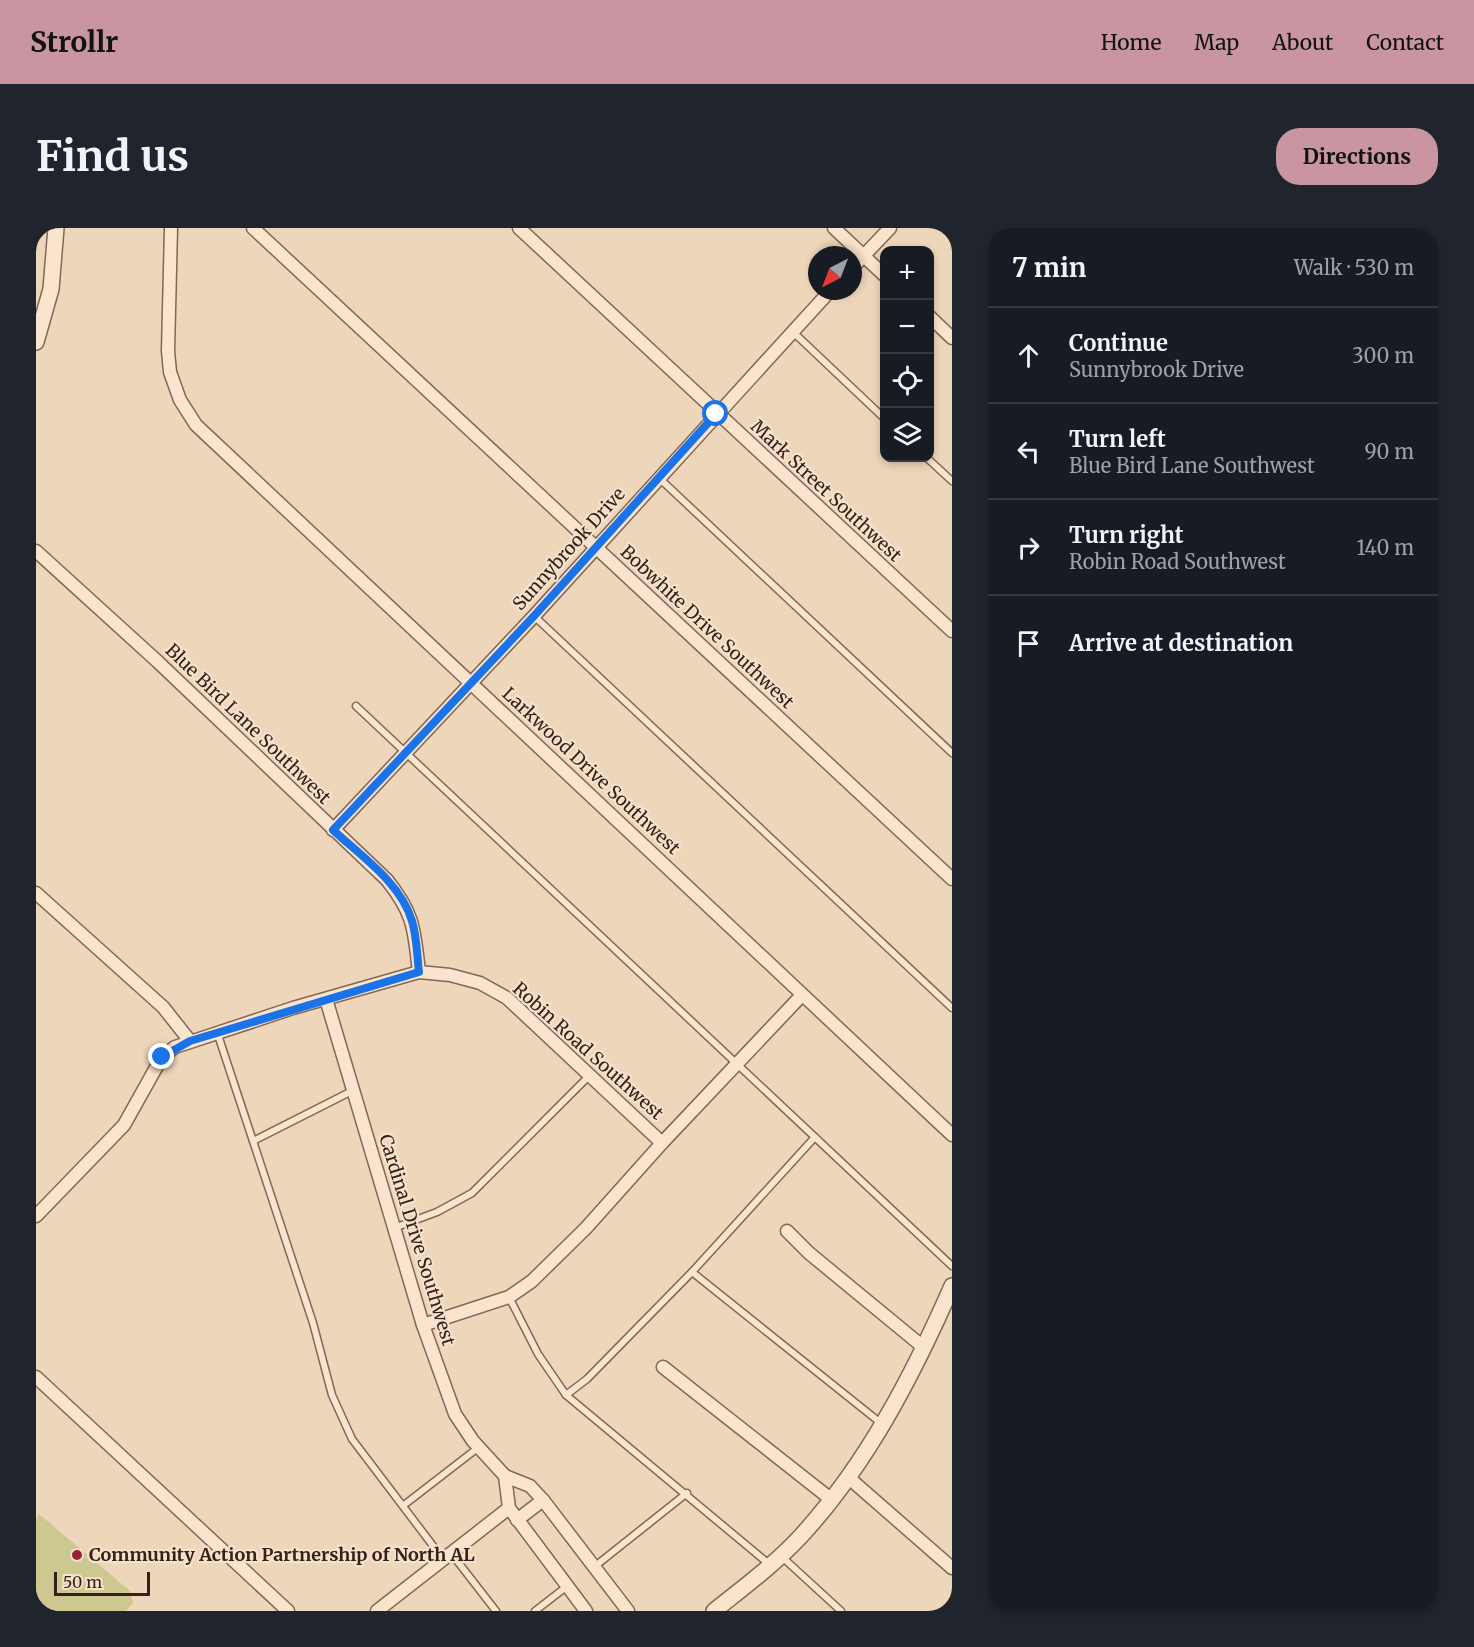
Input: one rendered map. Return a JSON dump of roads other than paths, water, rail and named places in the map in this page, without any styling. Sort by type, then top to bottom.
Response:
[{"type":"street","points":[[36,342],[51,289],[56,228]]},
{"type":"street","name":"Larkwood Drive Southwest","points":[[171,228],[168,351],[170,372],[180,400],[196,425],[952,1135]]},
{"type":"street","name":"Bobwhite Drive Southwest","points":[[254,228],[952,879]]},
{"type":"street","name":"Mark Street Southwest","points":[[519,228],[716,414],[952,631]]},
{"type":"street","points":[[834,228],[880,270]]},
{"type":"street","points":[[864,255],[890,228]]},
{"type":"street","name":"Sunnybrook Drive","points":[[333,830],[534,616],[658,477],[822,300]]},
{"type":"street","points":[[934,321],[952,338]]},
{"type":"street","name":"Blue Bird Lane Southwest","points":[[36,551],[157,661],[387,880],[407,907],[413,923],[419,972]]},
{"type":"street","points":[[36,893],[163,1008],[190,1041]]},
{"type":"street","name":"Robin Road Southwest","points":[[36,1216],[124,1125],[141,1099],[162,1057],[190,1041],[217,1032],[419,972],[450,975],[480,983],[507,998],[662,1143]]},
{"type":"street","points":[[423,1326],[509,1297],[532,1281],[802,995]]},
{"type":"street","name":"Cardinal Drive Southwest","points":[[326,999],[423,1326],[455,1414],[478,1448],[505,1476],[530,1486],[543,1500],[628,1611]]},
{"type":"street","points":[[787,1231],[817,1260],[922,1346]]},
{"type":"street","points":[[714,1611],[776,1560],[832,1500],[849,1478],[883,1425],[952,1286]]},
{"type":"street","points":[[663,1367],[832,1500]]},
{"type":"street","points":[[36,1377],[288,1611]]},
{"type":"street","points":[[505,1476],[509,1508],[586,1611]]},
{"type":"street","points":[[849,1478],[952,1568]]},
{"type":"street","points":[[517,1520],[543,1500]]},
{"type":"street","points":[[377,1611],[509,1508]]},
{"type":"lane","points":[[793,332],[880,413]]},
{"type":"lane","points":[[931,462],[952,481]]},
{"type":"lane","points":[[658,477],[952,753]]},
{"type":"lane","points":[[534,616],[952,1008]]},
{"type":"lane","points":[[356,706],[952,1266]]},
{"type":"lane","points":[[217,1032],[313,1323],[332,1395],[352,1439],[404,1505],[496,1611]]},
{"type":"lane","points":[[394,1228],[437,1212],[472,1193],[590,1074]]},
{"type":"lane","points":[[254,1141],[352,1091]]},
{"type":"lane","points":[[566,1395],[587,1380],[692,1272],[815,1137]]},
{"type":"lane","points":[[692,1272],[883,1425]]},
{"type":"lane","points":[[509,1297],[538,1354],[566,1395],[687,1493],[842,1611]]},
{"type":"lane","points":[[404,1505],[478,1448]]},
{"type":"lane","points":[[593,1567],[687,1493]]},
{"type":"lane","points":[[535,1611],[566,1587]]},
{"type":"place","name":"Community Action Partnership of North AL","points":[[77,1555]]}]
